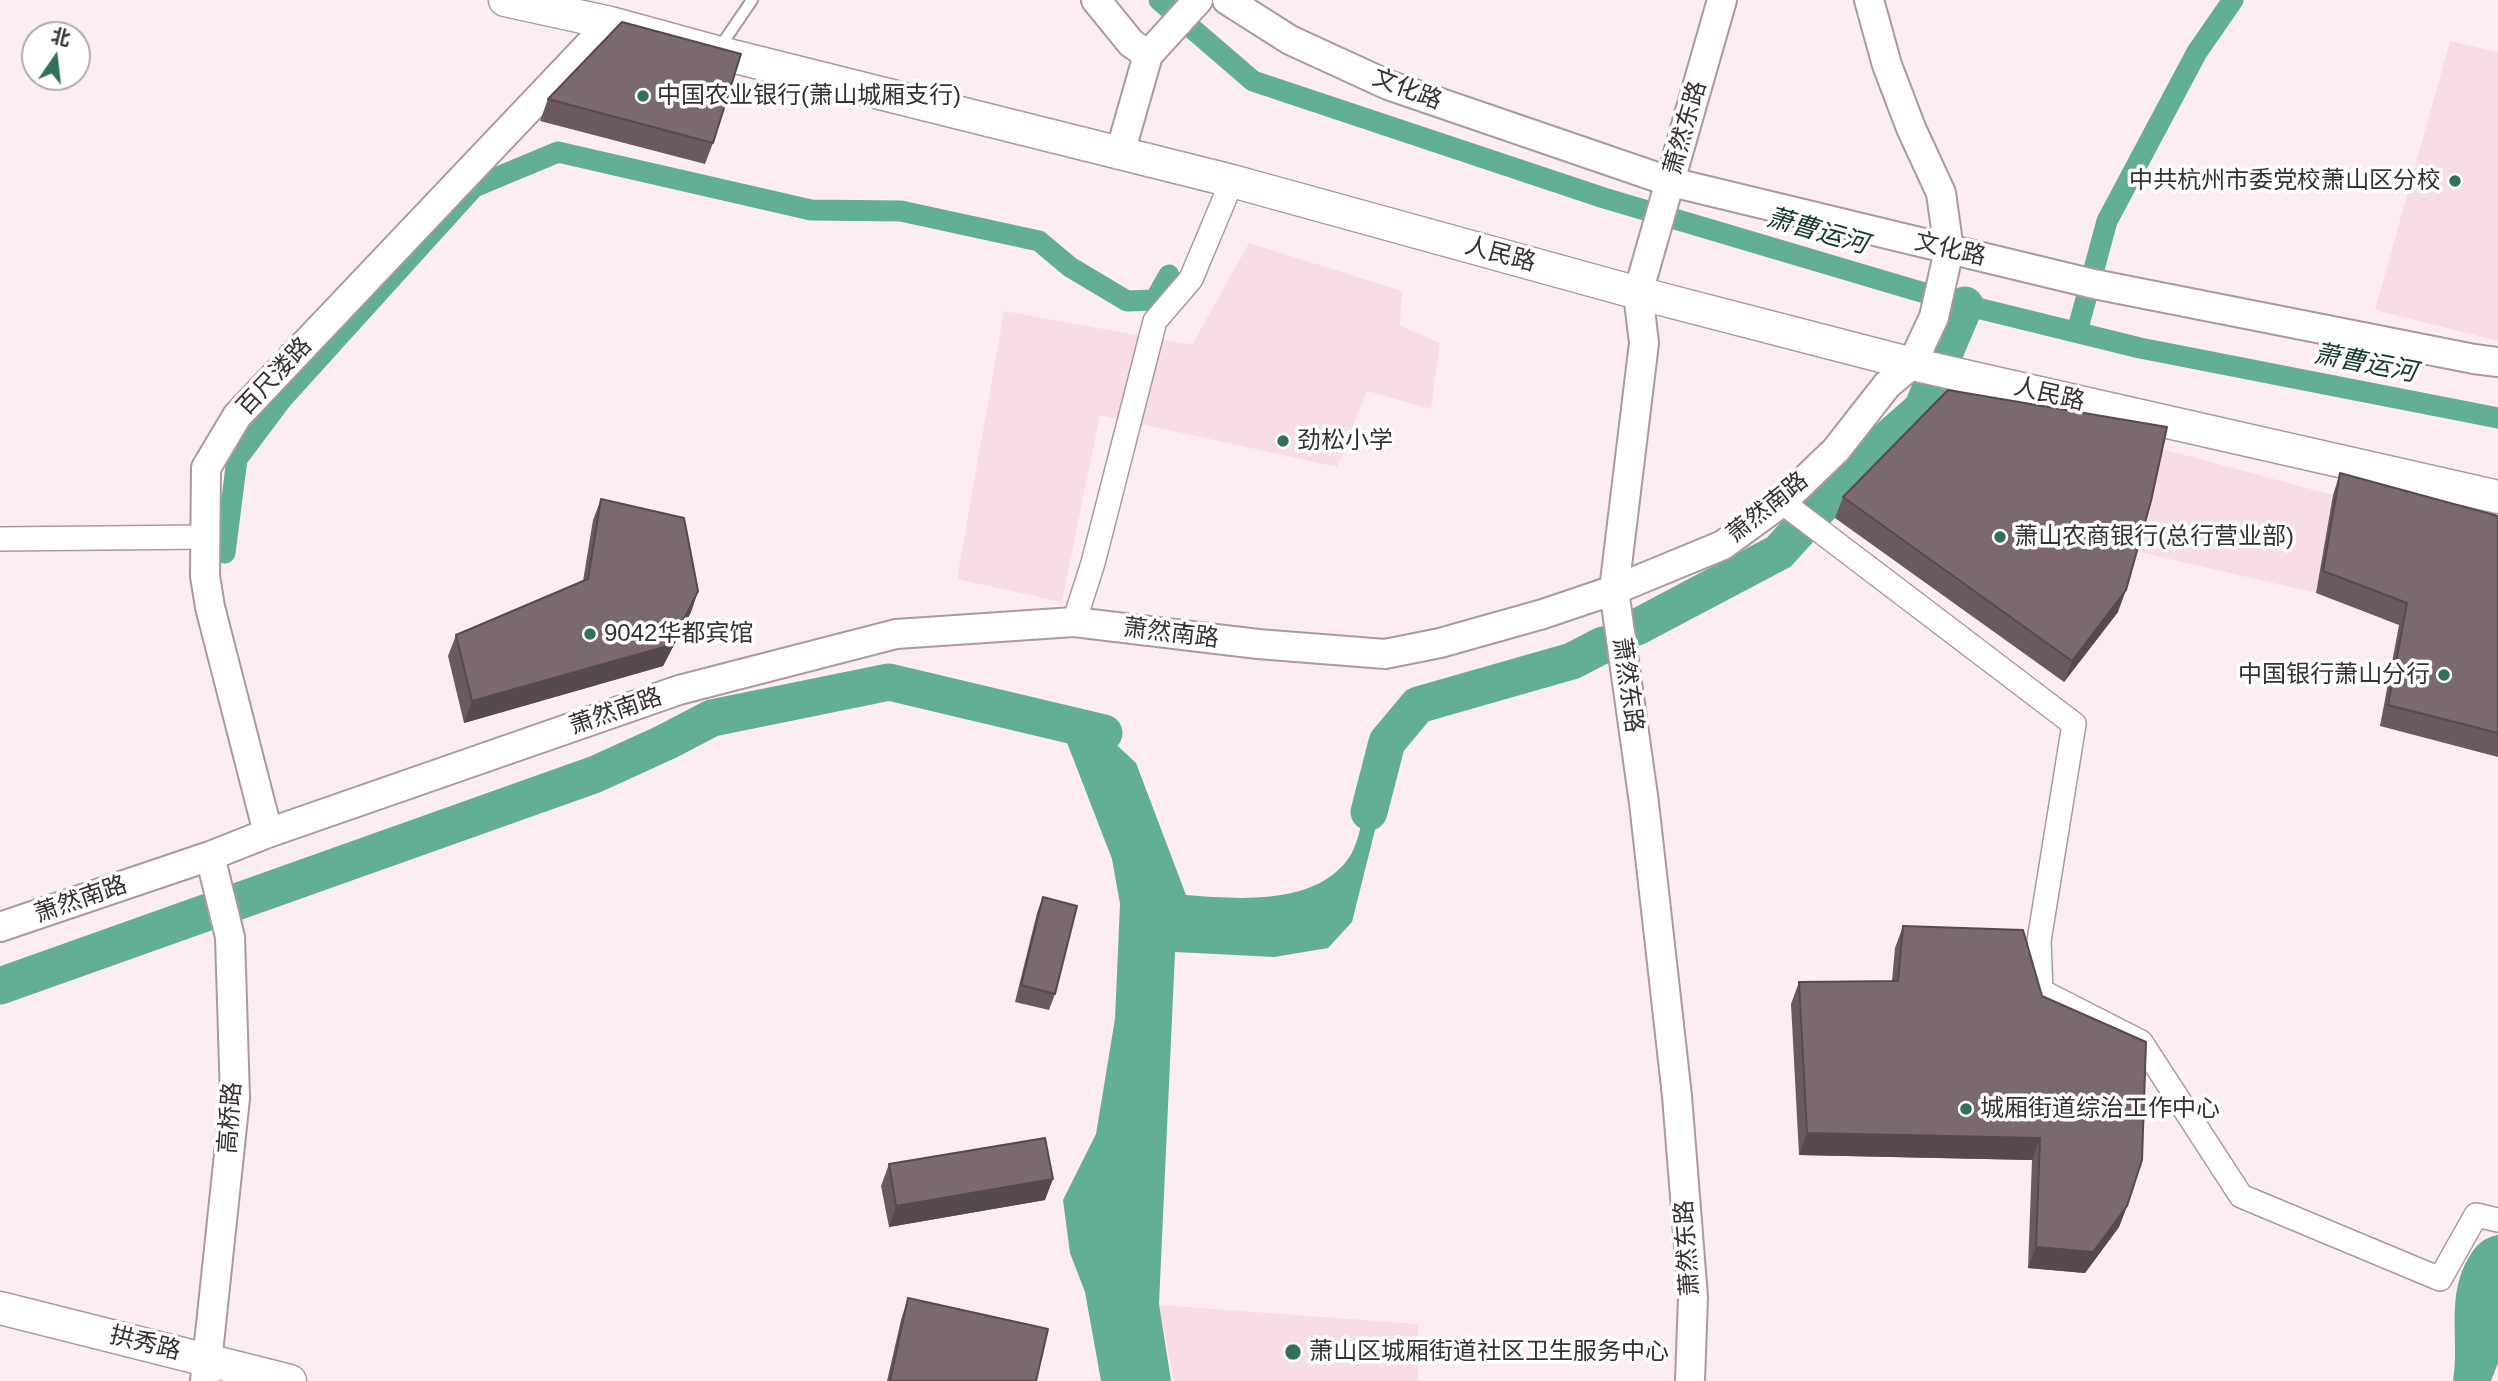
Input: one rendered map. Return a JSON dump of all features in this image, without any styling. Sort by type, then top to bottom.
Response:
[{"type":"main road","name":"人民路","points":[[505,0],[610,23],[1232,181],[1638,293],[1912,363],[2498,497]]},
{"type":"main road","name":"拱秀路","points":[[0,1308],[206,1371],[290,1381]]},
{"type":"street","points":[[1096,0],[1131,43],[1148,55]]},
{"type":"street","points":[[1120,153],[1148,55],[1198,0]]},
{"type":"street","name":"文化路","points":[[1227,0],[1290,40],[1388,85],[1669,188],[1947,257],[2046,273],[2498,362]]},
{"type":"street","name":"萧然东路","points":[[1690,1381],[1693,1297],[1677,1096],[1644,803],[1614,590],[1644,343],[1638,293],[1721,0]]},
{"type":"street","name":"萧然南路","points":[[0,927],[210,856],[268,833],[679,690],[896,634],[1074,622],[1258,644],[1385,654],[1440,643],[1543,614],[1614,590],[1723,545],[1783,503],[1836,450],[1887,385],[1912,363],[1934,317],[1947,257],[1941,194],[1887,65],[1869,0]]},
{"type":"street","name":"百尺溇路","points":[[268,833],[210,607],[205,576],[206,468],[237,416],[610,23]]},
{"type":"street","points":[[1074,622],[1093,563],[1155,321],[1191,279],[1232,181]]},
{"type":"street","points":[[1783,503],[2074,724],[2039,941],[2041,991],[2141,1042],[2241,1196],[2440,1279],[2476,1215],[2498,1220]]},
{"type":"street","points":[[0,540],[205,537]]},
{"type":"street","name":"高桥路","points":[[206,1371],[235,1098],[230,937],[210,856]]},
{"type":"lane","points":[[716,52],[752,0]]},
{"type":"shaded area","name":"中共杭州市委党校萧山区分校","points":[[2450,41],[2498,52],[2498,341],[2375,310]]},
{"type":"shaded area","name":"劲松小学","points":[[1249,243],[1402,291],[1400,326],[1440,343],[1431,409],[1367,391],[1337,467],[1100,415],[1062,602],[957,579],[1004,311],[1192,345]]},
{"type":"shaded area","points":[[2159,448],[2333,495],[2316,593],[2135,551]]},
{"type":"shaded area","points":[[1059,722],[1104,733],[1136,763],[1186,895],[1251,898],[1295,892],[1316,885],[1333,874],[1348,859],[1365,813],[1380,810],[1352,922],[1328,948],[1274,957],[1175,952],[1159,1304],[1171,1381],[1101,1381],[1085,1292],[1070,1253],[1063,1200],[1096,1134],[1115,1019],[1120,904],[1112,859]]},
{"type":"shaded area","points":[[2498,1235],[2498,1363],[2491,1381],[2453,1381],[2457,1287],[2469,1257],[2477,1246]]},
{"type":"shaded area","name":"萧山区城厢街道社区卫生服务中心","points":[[1159,1305],[1418,1324],[1418,1381],[1174,1381]]},
{"type":"building","name":"中国农业银行(萧山城厢支行)","points":[[622,22],[741,54],[713,143],[548,99]]},
{"type":"building","name":"萧山农商银行(总行营业部)","points":[[1948,390],[2167,427],[2151,501],[2126,590],[2072,661],[1843,497]]},
{"type":"building","name":"中国银行萧山分行","points":[[2340,473],[2498,516],[2498,733],[2388,705],[2407,603],[2323,571]]},
{"type":"building","name":"9042华都宾馆","points":[[601,499],[684,518],[698,591],[671,645],[472,701],[456,635],[588,579]]},
{"type":"building","points":[[1043,897],[1077,906],[1055,994],[1021,985]]},
{"type":"building","name":"城厢街道综治工作中心","points":[[1903,926],[2023,930],[2042,996],[2146,1042],[2142,1160],[2127,1206],[2093,1252],[2036,1247],[2040,1138],[1807,1133],[1799,982],[1898,981]]},
{"type":"building","points":[[1045,1138],[1053,1179],[896,1206],[889,1164]]},
{"type":"building","points":[[908,1298],[1048,1329],[1036,1381],[890,1381]]},
{"type":"waterway","name":"萧曹运河","points":[[1159,0],[1253,81],[1604,198],[1965,305],[2140,348],[2498,418]]},
{"type":"waterway","points":[[2077,332],[2107,221],[2197,52],[2233,0]]},
{"type":"waterway","points":[[225,553],[237,459],[282,399],[474,187],[558,152],[811,210],[901,211],[1039,241],[1070,267],[1127,301],[1155,300],[1169,275]]},
{"type":"waterway","points":[[1945,352],[1965,305]]},
{"type":"waterway","points":[[1637,627],[1779,552],[1855,468],[1922,409],[1931,387]]},
{"type":"waterway","points":[[1369,812],[1387,742],[1418,705],[1572,661],[1603,645]]},
{"type":"waterway","points":[[0,986],[596,774],[712,718],[889,682],[1104,733]]},
{"type":"place","name":"中国农业银行(萧山城厢支行)","points":[[643,96]]},
{"type":"place","name":"中共杭州市委党校萧山区分校","points":[[2455,181]]},
{"type":"place","name":"劲松小学","points":[[1283,441]]},
{"type":"place","name":"萧山农商银行(总行营业部)","points":[[2000,537]]},
{"type":"place","name":"9042华都宾馆","points":[[590,634]]},
{"type":"place","name":"中国银行萧山分行","points":[[2444,675]]},
{"type":"place","name":"城厢街道综治工作中心","points":[[1966,1109]]},
{"type":"place","name":"萧山区城厢街道社区卫生服务中心","points":[[1293,1352]]}]
